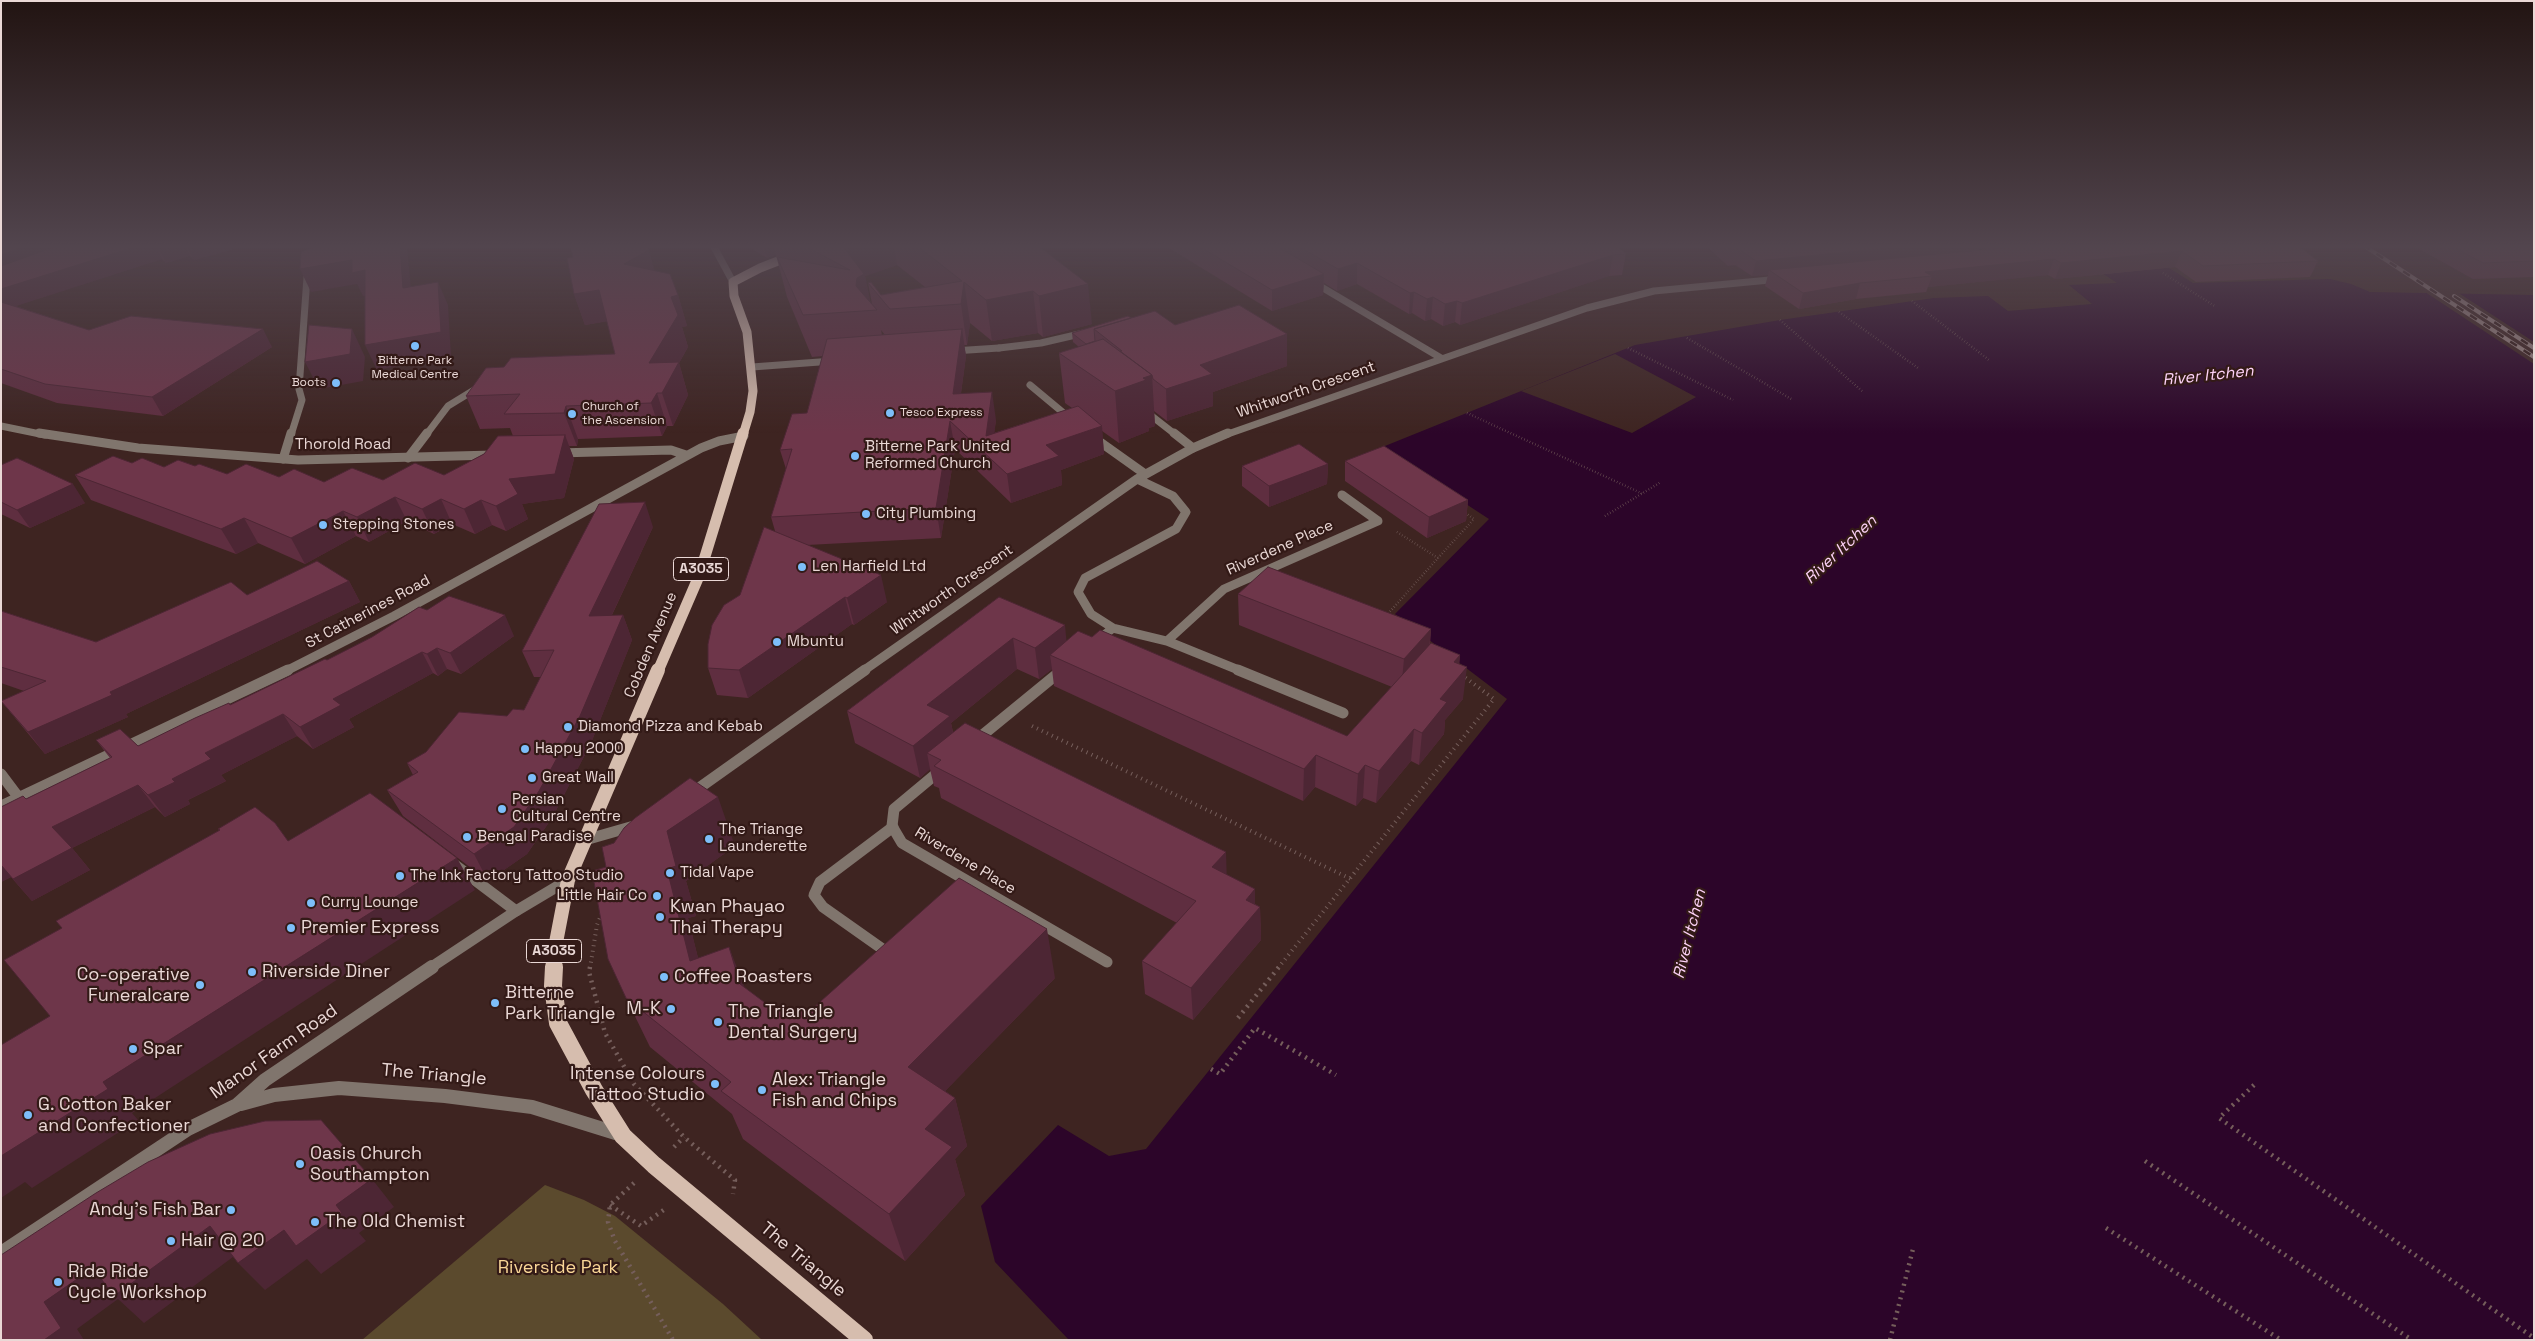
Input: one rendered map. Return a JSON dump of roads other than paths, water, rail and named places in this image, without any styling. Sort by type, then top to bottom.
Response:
[{"type":"main road","name":"Cobden Avenue","points":[[568,880],[699,576],[744,436],[753,391],[752,367],[747,332],[738,308]]},
{"type":"main road","name":"The Triangle","points":[[568,880],[554,953],[553,986],[558,1023],[594,1090],[623,1136],[654,1165],[864,1340]]},
{"type":"street","points":[[283,459],[302,400],[299,389],[305,308]]},
{"type":"street","points":[[1355,308],[1441,358]]},
{"type":"street","name":"Whitworth Crescent","points":[[679,802],[1141,477],[1193,448],[1253,423],[1589,308]]},
{"type":"street","points":[[943,352],[1042,344],[1090,332]]},
{"type":"street","points":[[752,367],[838,360]]},
{"type":"street","points":[[408,458],[448,406],[488,382]]},
{"type":"street","points":[[1030,385],[1080,426]]},
{"type":"street","points":[[1139,406],[1193,448]]},
{"type":"street","name":"Thorold Road","points":[[1,426],[63,438],[138,448],[283,459],[320,460],[504,455]]},
{"type":"street","points":[[1087,432],[1141,477],[1173,496],[1186,512],[1176,529],[1085,578],[1078,592],[1091,614],[1113,628],[1167,641],[1343,713]]},
{"type":"street","name":"St Catherines Road","points":[[1,806],[259,685],[394,616],[686,456],[719,441],[744,436]]},
{"type":"street","points":[[553,453],[671,450],[686,456]]},
{"type":"street","name":"Riverdene Place","points":[[1167,641],[1224,589],[1378,521],[1342,495]]},
{"type":"street","points":[[1091,646],[1113,628]]},
{"type":"street","name":"Riverdene Place","points":[[1076,658],[894,809],[893,827],[902,843],[1107,962]]},
{"type":"street","points":[[1,774],[19,798]]},
{"type":"street","points":[[585,840],[648,821]]},
{"type":"street","points":[[893,827],[820,882],[814,895],[823,908],[903,963]]},
{"type":"street","points":[[448,859],[516,911]]},
{"type":"street","name":"Manor Farm Road","points":[[1,1253],[188,1130],[237,1104],[265,1080],[516,911],[568,880]]},
{"type":"street","name":"The Triangle","points":[[237,1104],[274,1095],[339,1088],[446,1096],[532,1107],[623,1136]]},
{"type":"water","name":"River Itchen","points":[[1867,308],[2003,308],[2008,311],[2049,308],[2534,308],[2534,1340],[1069,1340],[995,1262],[981,1206],[1058,1125],[1109,1156],[1146,1149],[1507,699],[1395,614],[1489,519],[1380,448],[1635,345],[1780,320]]},
{"type":"railway","points":[[2459,308],[2534,357]]},
{"type":"railway","points":[[2472,308],[2534,348]]},
{"type":"place","name":"Bitterne Park Medical Centre","points":[[415,346]]},
{"type":"place","name":"Boots","points":[[336,383]]},
{"type":"place","name":"Tesco Express","points":[[890,413]]},
{"type":"place","name":"Church of the Ascension","points":[[572,414]]},
{"type":"place","name":"Bitterne Park United Reformed Church","points":[[855,456]]},
{"type":"place","name":"City Plumbing","points":[[866,514]]},
{"type":"place","name":"Stepping Stones","points":[[323,525]]},
{"type":"place","name":"Len Harfield Ltd","points":[[802,567]]},
{"type":"place","name":"Mbuntu","points":[[777,642]]},
{"type":"place","name":"Diamond Pizza and Kebab","points":[[568,727]]},
{"type":"place","name":"Happy 2000","points":[[525,749]]},
{"type":"place","name":"Great Wall","points":[[532,778]]},
{"type":"place","name":"Persian Cultural Centre","points":[[502,809]]},
{"type":"place","name":"Bengal Paradise","points":[[467,837]]},
{"type":"place","name":"The Triange Launderette","points":[[709,839]]},
{"type":"place","name":"Tidal Vape","points":[[670,873]]},
{"type":"place","name":"The Ink Factory Tattoo Studio","points":[[400,876]]},
{"type":"place","name":"Little Hair Co","points":[[657,896]]},
{"type":"place","name":"Curry Lounge","points":[[311,903]]},
{"type":"place","name":"Kwan Phayao Thai Therapy","points":[[660,917]]},
{"type":"place","name":"Premier Express","points":[[291,928]]},
{"type":"place","name":"Riverside Diner","points":[[252,972]]},
{"type":"place","name":"Coffee Roasters","points":[[664,977]]},
{"type":"place","name":"Co-operative Funeralcare","points":[[200,985]]},
{"type":"place","name":"Bitterne Park Triangle","points":[[495,1003]]},
{"type":"place","name":"M-K","points":[[671,1009]]},
{"type":"place","name":"The Triangle Dental Surgery","points":[[718,1022]]},
{"type":"place","name":"Spar","points":[[133,1049]]},
{"type":"place","name":"Intense Colours Tattoo Studio","points":[[715,1084]]},
{"type":"place","name":"Alex: Triangle Fish and Chips","points":[[762,1090]]},
{"type":"place","name":"G. Cotton Baker and Confectioner","points":[[28,1115]]},
{"type":"place","name":"Oasis Church Southampton","points":[[300,1164]]},
{"type":"place","name":"Andy's Fish Bar","points":[[231,1210]]},
{"type":"place","name":"The Old Chemist","points":[[315,1222]]},
{"type":"place","name":"Hair @ 20","points":[[171,1241]]},
{"type":"place","name":"Ride Ride Cycle Workshop","points":[[58,1282]]},
{"type":"park label","name":"Riverside Park","points":[[558,1268]]}]
